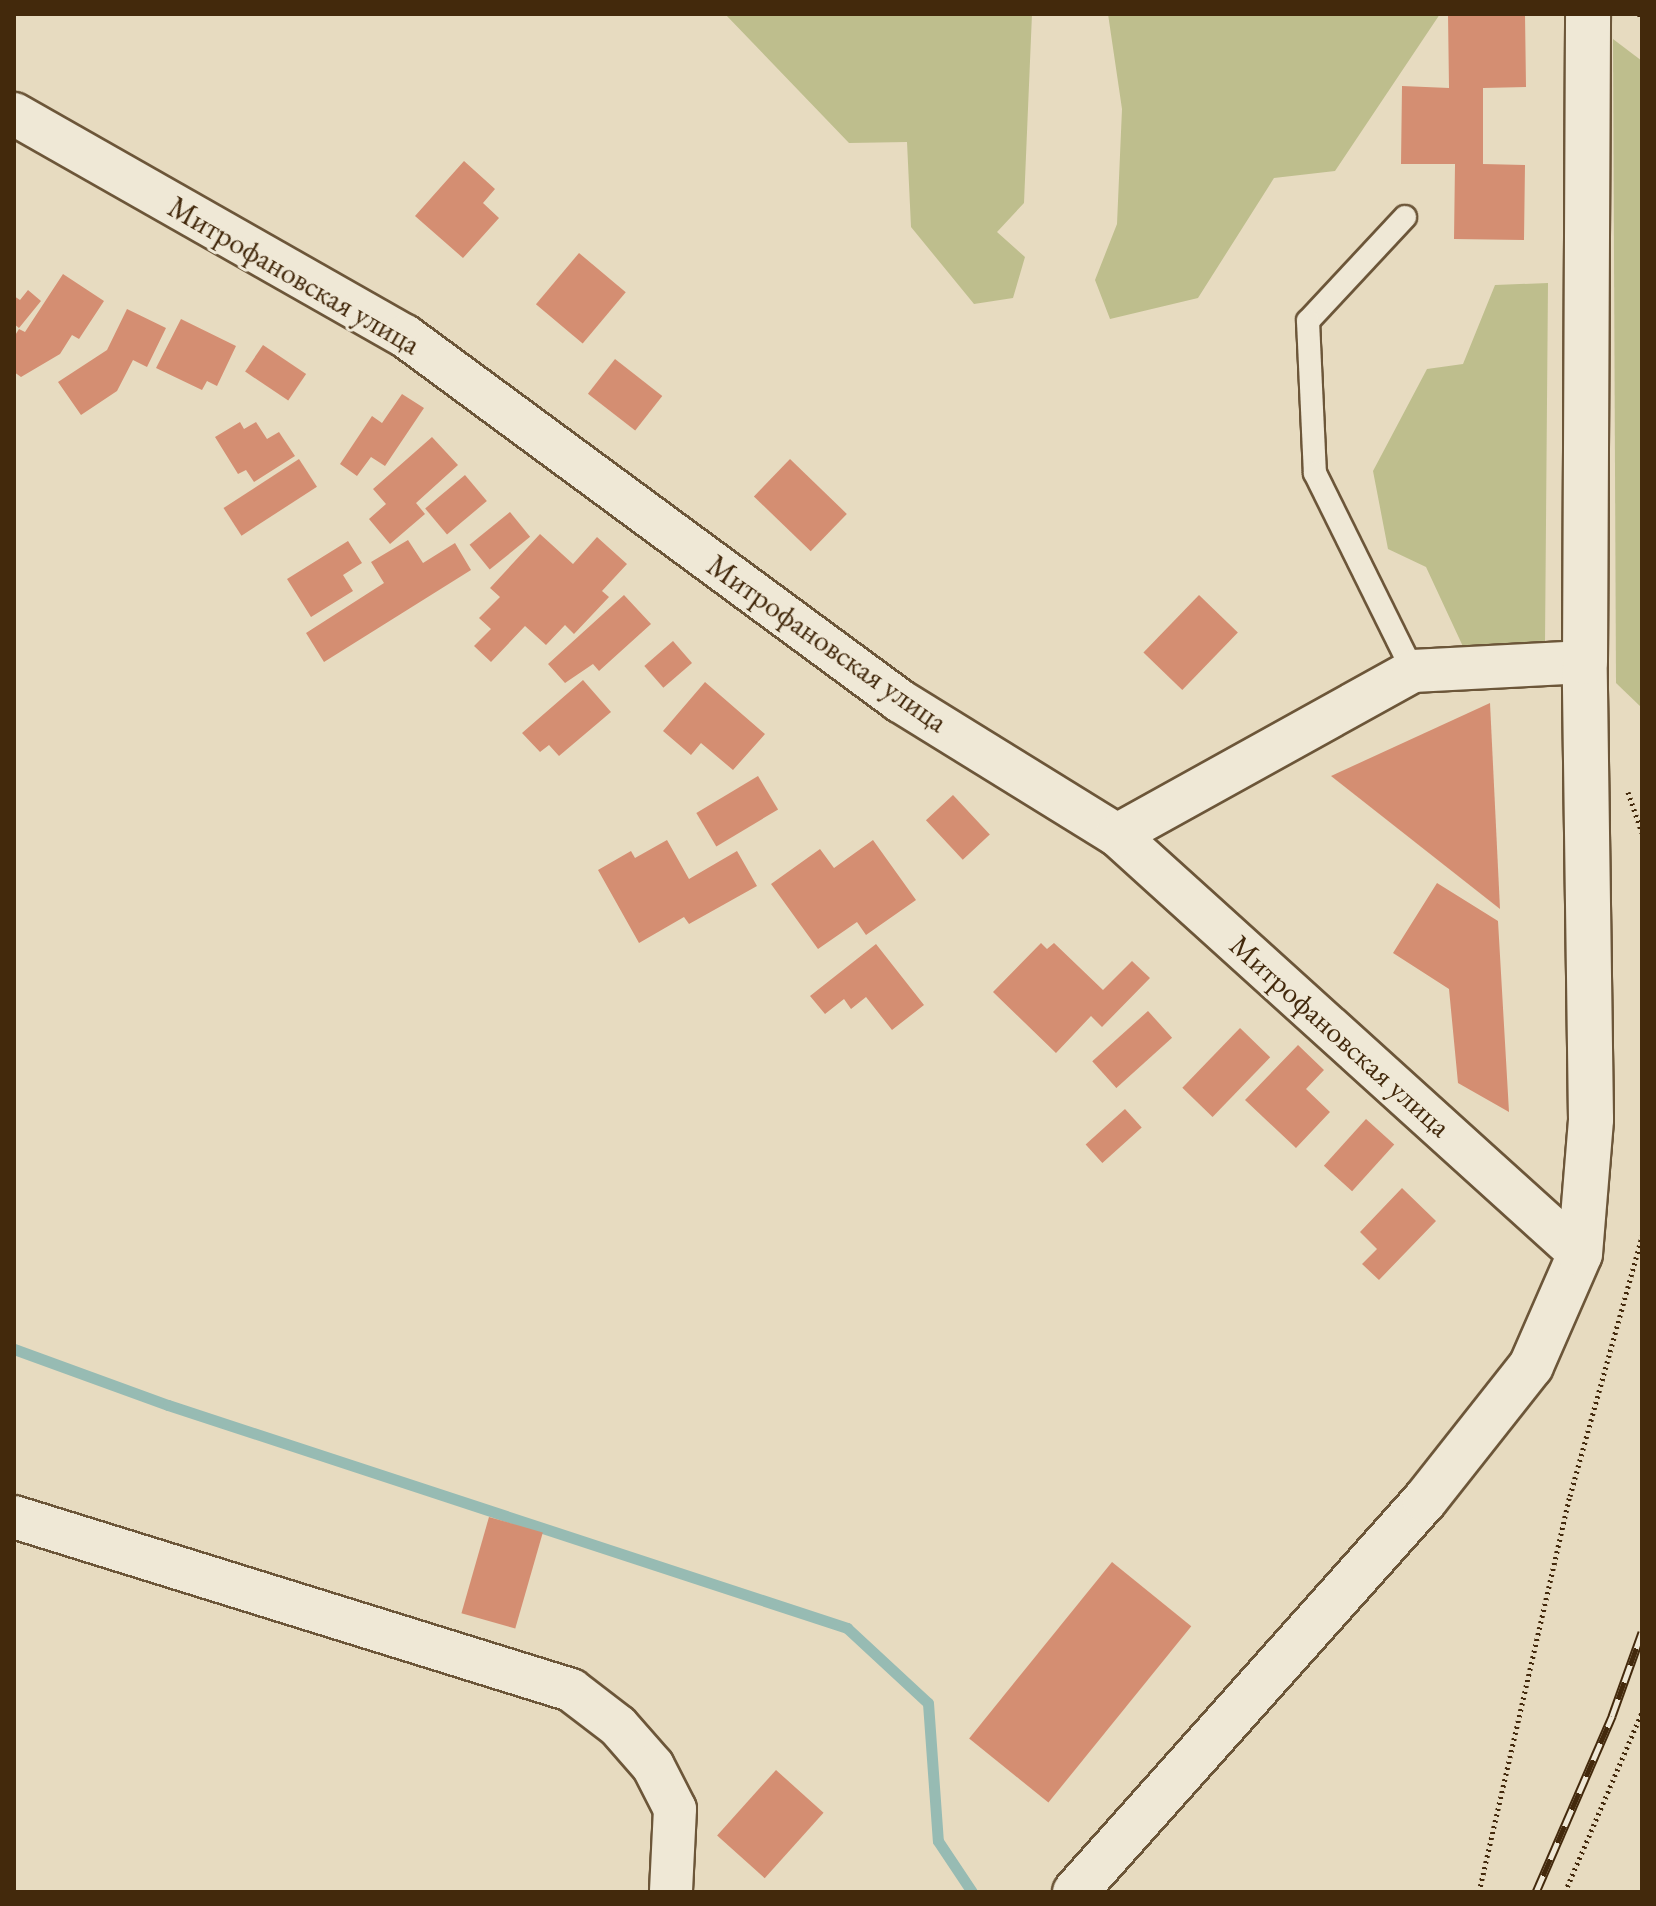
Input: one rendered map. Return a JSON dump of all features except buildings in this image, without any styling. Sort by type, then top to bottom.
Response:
[{"type":"street","points":[[1075,1892],[1444,1476],[1531,1366],[1580,1254],[1591,1119],[1585,662],[1588,14]]},
{"type":"street","name":"Митрофановская улица","points":[[14,114],[405,336],[900,701],[1117,835],[1580,1254]]},
{"type":"street","points":[[1117,835],[1413,671],[1585,662]]},
{"type":"street","points":[[14,1517],[571,1690],[618,1726],[653,1766],[675,1809],[671,1892]]},
{"type":"lane","points":[[1405,217],[1308,321],[1315,473],[1413,671]]},
{"type":"path","points":[[1479,1892],[1570,1496],[1642,1236]]},
{"type":"path","points":[[1565,1892],[1642,1712]]},
{"type":"green space","points":[[725,14],[1032,14],[1024,203],[997,232],[1025,257],[1013,298],[974,304],[911,227],[907,142],[849,143]]},
{"type":"green space","points":[[1108,14],[1440,14],[1335,171],[1274,178],[1198,298],[1110,319],[1095,280],[1117,224],[1122,109]]},
{"type":"green space","points":[[1613,39],[1642,61],[1642,708],[1616,683]]},
{"type":"green space","points":[[1548,283],[1545,643],[1466,653],[1426,567],[1388,549],[1373,471],[1427,369],[1463,364],[1495,285]]},
{"type":"waterway","points":[[14,1349],[168,1405],[847,1628],[928,1703],[938,1841],[972,1892]]},
{"type":"railway","points":[[1536,1892],[1612,1716],[1642,1632]]}]
